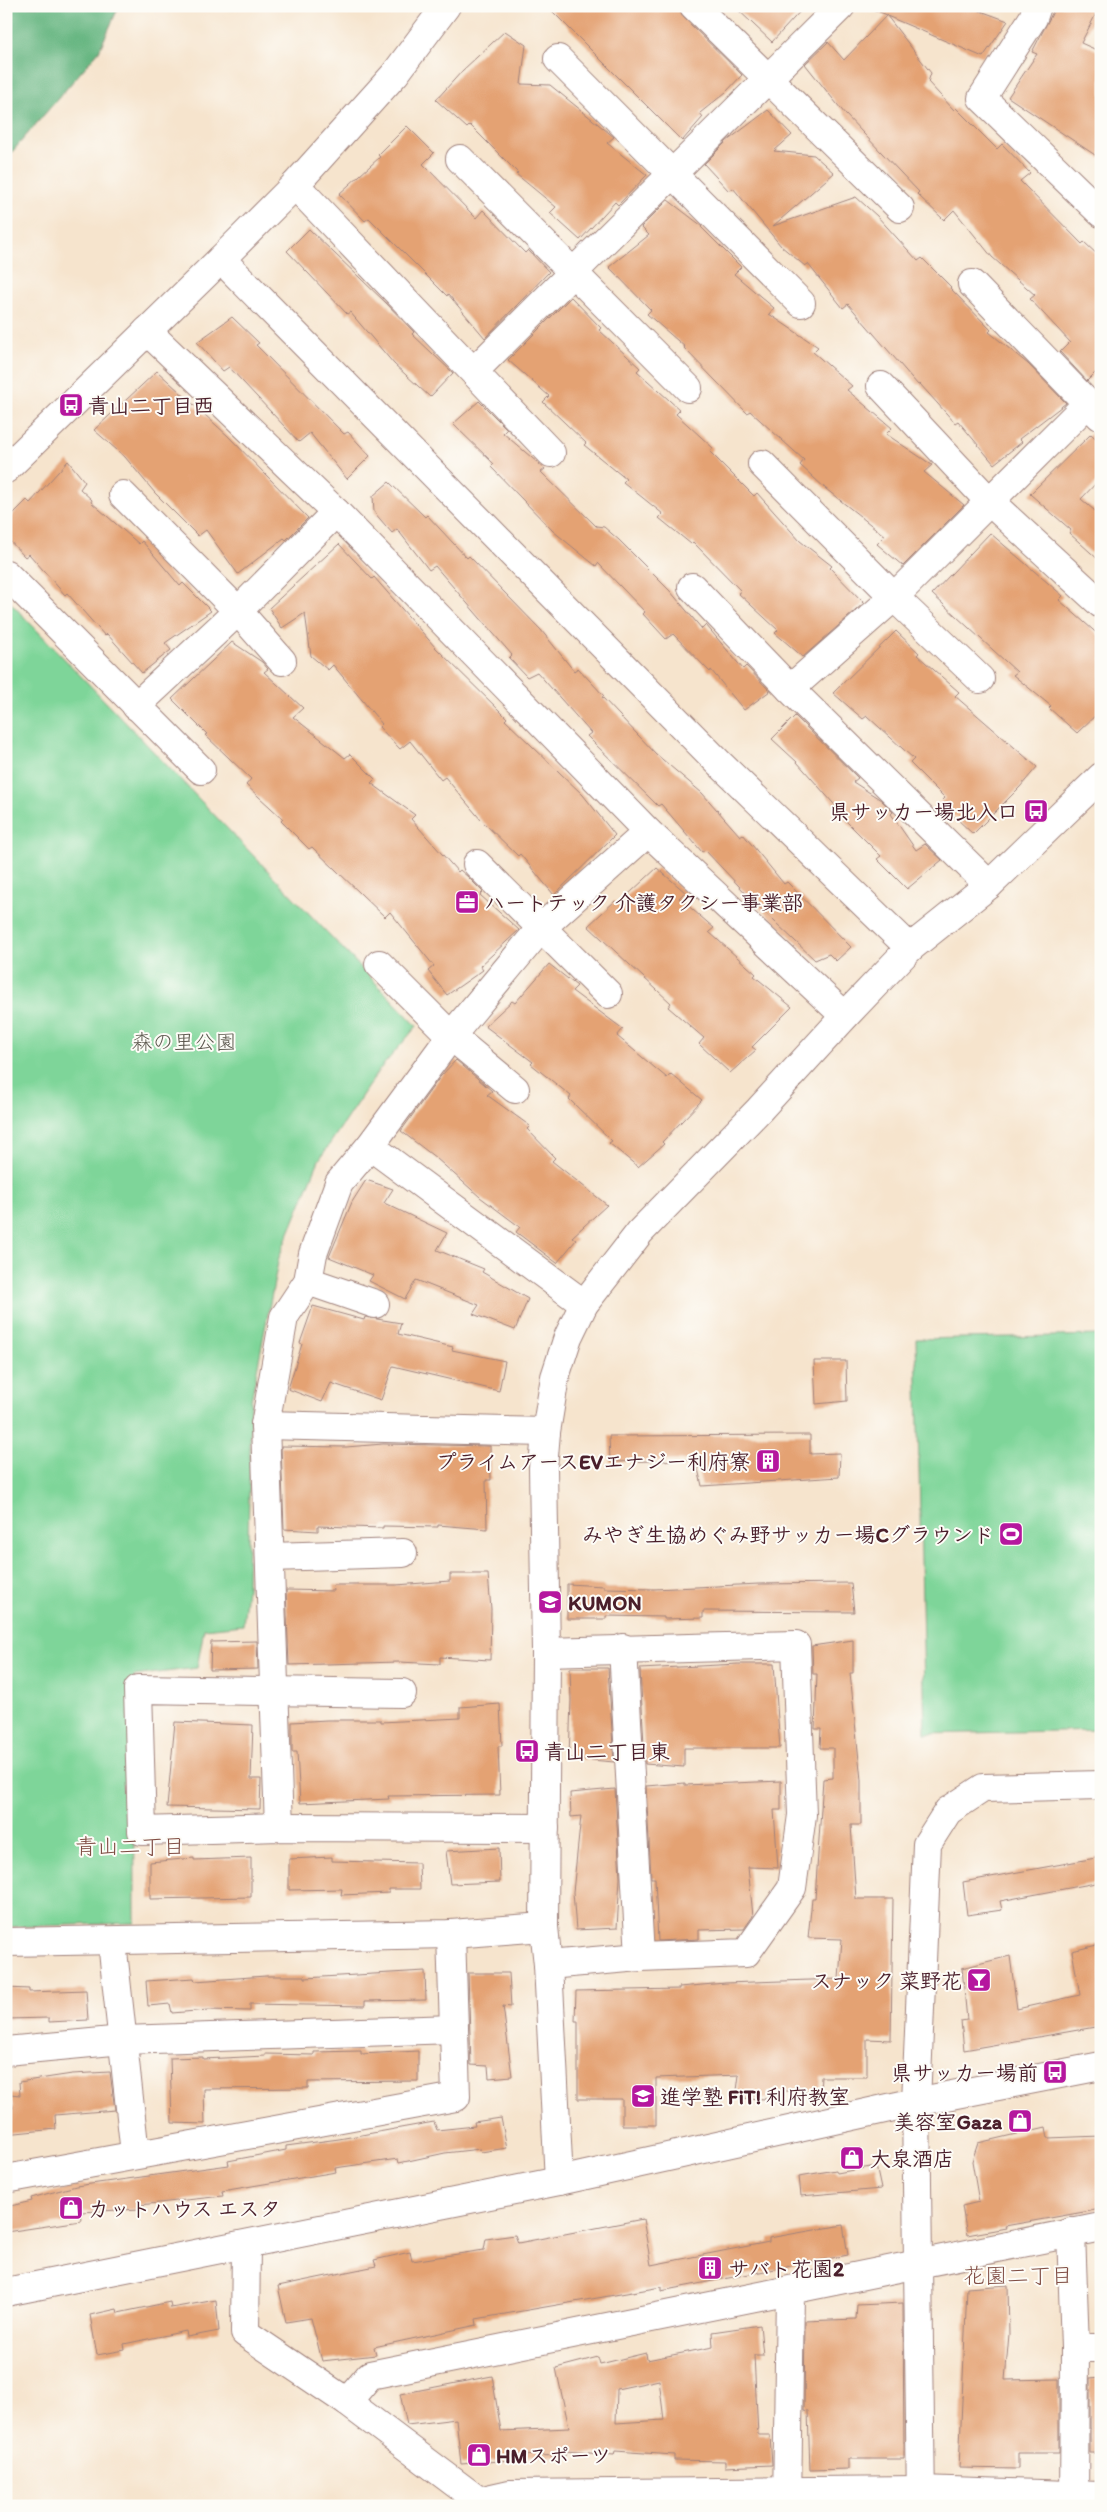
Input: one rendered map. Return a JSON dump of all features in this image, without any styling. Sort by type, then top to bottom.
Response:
[{"type":"street","points":[[6,469],[295,184],[395,74],[446,6]]},
{"type":"street","points":[[694,6],[900,208]]},
{"type":"street","points":[[474,371],[573,274],[671,173],[842,6]]},
{"type":"street","points":[[1037,6],[1033,18],[982,98],[1101,213]]},
{"type":"street","points":[[558,59],[801,303]]},
{"type":"street","points":[[460,159],[688,388]]},
{"type":"street","points":[[295,184],[551,453]]},
{"type":"street","points":[[221,259],[705,749],[910,948]]},
{"type":"street","points":[[790,689],[894,597],[990,502],[1094,411],[972,284]]},
{"type":"street","points":[[147,331],[336,512],[648,832],[845,1016]]},
{"type":"street","points":[[881,386],[990,502],[1101,604]]},
{"type":"street","points":[[762,464],[894,597],[980,679]]},
{"type":"street","points":[[123,495],[238,611],[282,661]]},
{"type":"street","points":[[136,706],[238,611],[336,512]]},
{"type":"street","points":[[6,574],[201,770]]},
{"type":"street","points":[[692,587],[790,689],[989,885]]},
{"type":"street","points":[[559,2181],[548,1966],[544,1927],[546,1652],[543,1468],[546,1432],[555,1377],[568,1336],[584,1304],[640,1232],[759,1110],[845,1016],[910,948],[989,885],[1101,777]]},
{"type":"street","points":[[279,1827],[265,1425],[284,1317],[308,1281],[313,1254],[339,1183],[370,1146],[451,1036],[541,928],[648,832]]},
{"type":"street","points":[[477,864],[608,994]]},
{"type":"street","points":[[379,964],[451,1036],[515,1089]]},
{"type":"street","points":[[370,1146],[584,1304]]},
{"type":"street","points":[[308,1281],[375,1304]]},
{"type":"street","points":[[265,1425],[546,1432]]},
{"type":"street","points":[[270,1557],[404,1553]]},
{"type":"street","points":[[546,1652],[623,1648],[796,1645],[802,1815],[792,1888],[746,1953],[640,1957],[548,1966]]},
{"type":"street","points":[[623,1648],[640,1957]]},
{"type":"street","points":[[402,1694],[274,1690],[138,1689],[142,1831],[279,1827],[545,1828]]},
{"type":"street","points":[[921,2498],[916,2102],[927,1844],[948,1810],[983,1788],[1101,1785]]},
{"type":"street","points":[[6,1942],[112,1942],[451,1934],[544,1927]]},
{"type":"street","points":[[6,2179],[456,2097],[451,1934]]},
{"type":"street","points":[[112,1942],[135,2154]]},
{"type":"street","points":[[6,2051],[123,2040],[454,2029]]},
{"type":"street","points":[[6,2292],[559,2181],[916,2102],[1101,2066]]},
{"type":"street","points":[[347,2402],[370,2376],[1101,2227]]},
{"type":"street","points":[[1072,2232],[1088,2348],[1074,2501]]},
{"type":"street","points":[[246,2245],[245,2333],[347,2402],[480,2503],[510,2494],[652,2500],[921,2498],[1074,2501],[1101,2496]]},
{"type":"street","points":[[787,2499],[790,2291]]},
{"type":"green space","points":[[6,6],[119,6],[99,51],[6,159]]},
{"type":"green space","name":"森の里公園","points":[[6,598],[417,1026],[379,1070],[319,1160],[279,1257],[251,1401],[247,1589],[243,1625],[204,1629],[197,1668],[134,1676],[135,1923],[6,1927]]},
{"type":"green space","name":"みやぎ生協めぐみ野サッカー場Cグラウンド","points":[[1101,1335],[1101,1730],[925,1734],[916,1339]]},
{"type":"building","points":[[547,6],[678,6],[683,17],[742,75],[726,92],[700,113],[703,117],[682,141]]},
{"type":"building","points":[[734,6],[805,6],[772,42]]},
{"type":"building","points":[[865,6],[967,6],[1008,21],[983,57],[887,16],[931,73],[928,82],[954,110],[956,108],[997,149],[1002,144],[1030,173],[1020,181],[1082,244],[1084,242],[1101,258],[1101,367],[1087,381],[1060,352],[1070,342],[1030,299],[1035,295],[992,257],[954,210],[944,220],[917,194],[919,192],[845,114],[805,64],[828,42],[844,60],[887,15]]},
{"type":"building","points":[[1056,6],[1100,6],[1081,43],[1101,52],[1101,159],[1008,97],[1037,54],[1032,52]]},
{"type":"building","points":[[505,31],[526,45],[521,84],[550,85],[614,137],[607,143],[647,175],[618,205],[615,202],[580,240],[550,213],[556,207],[516,174],[518,173],[470,125],[467,128],[436,100],[463,70]]},
{"type":"building","points":[[768,110],[792,135],[774,151],[814,155],[834,173],[773,226],[856,197],[877,216],[918,261],[922,258],[951,287],[991,330],[989,332],[1028,364],[1066,403],[1019,439],[1022,442],[994,464],[958,421],[955,423],[920,384],[918,385],[848,304],[843,308],[808,264],[805,266],[781,246],[733,188],[729,191],[704,164],[727,141]]},
{"type":"building","points":[[407,126],[434,153],[423,164],[476,218],[483,210],[525,253],[528,250],[549,272],[485,338],[448,294],[447,296],[369,218],[365,221],[339,194],[380,157],[378,155]]},
{"type":"building","points":[[668,200],[702,226],[741,267],[734,274],[774,308],[769,314],[818,347],[813,352],[852,386],[847,390],[892,428],[886,434],[932,465],[924,472],[964,505],[903,566],[877,544],[885,536],[826,489],[800,465],[804,460],[750,411],[747,413],[685,347],[647,314],[651,310],[609,267],[649,235],[641,227]]},
{"type":"building","points":[[309,229],[386,303],[414,332],[412,334],[453,373],[430,397],[394,364],[350,312],[347,314],[287,251]]},
{"type":"building","points":[[571,297],[601,328],[599,330],[640,368],[637,371],[680,410],[676,414],[713,448],[710,452],[754,496],[757,493],[800,541],[832,566],[830,568],[864,603],[803,657],[775,633],[778,630],[738,593],[741,591],[693,542],[691,544],[659,518],[663,514],[623,482],[626,479],[584,445],[586,443],[543,402],[549,396],[508,360]]},
{"type":"building","points":[[232,317],[259,343],[256,345],[344,434],[348,432],[370,456],[347,479],[310,433],[299,442],[229,367],[223,371],[197,342]]},
{"type":"building","points":[[157,371],[228,436],[308,518],[286,540],[284,538],[238,574],[206,530],[198,536],[155,493],[125,457],[94,430]]},
{"type":"building","points":[[479,401],[507,429],[503,433],[545,469],[541,472],[596,526],[604,527],[619,540],[670,591],[702,629],[706,625],[743,669],[746,666],[770,691],[744,710],[711,670],[710,672],[673,634],[666,639],[643,614],[645,612],[598,563],[596,566],[553,531],[491,467],[494,464],[453,424]]},
{"type":"building","points":[[1091,434],[1101,443],[1101,478],[1081,499],[1101,516],[1101,562],[1069,533],[1071,530],[1030,494]]},
{"type":"building","points":[[68,461],[85,482],[80,489],[92,500],[91,502],[139,544],[142,541],[180,586],[183,583],[211,611],[165,643],[171,650],[142,673],[107,634],[105,636],[67,593],[65,595],[29,554],[25,557],[6,537],[6,521],[27,500],[30,503]]},
{"type":"building","points":[[389,482],[425,517],[427,515],[467,558],[469,556],[541,630],[574,671],[578,668],[604,696],[602,697],[656,754],[702,793],[740,836],[743,834],[784,884],[787,882],[851,947],[836,961],[829,954],[815,960],[755,903],[705,850],[702,852],[661,804],[658,806],[587,736],[591,733],[537,672],[527,677],[509,658],[512,655],[435,566],[429,570],[397,529],[392,533],[374,512],[373,496]]},
{"type":"building","points":[[990,533],[1063,596],[1059,600],[1101,637],[1101,710],[1077,733],[1049,708],[1051,706],[1013,675],[1017,672],[932,594]]},
{"type":"building","points":[[339,544],[372,579],[374,577],[435,647],[507,718],[505,720],[583,795],[615,835],[554,895],[520,854],[518,856],[481,820],[445,777],[441,780],[410,741],[400,749],[379,727],[382,724],[333,665],[328,670],[311,656],[305,613],[282,628],[269,608]]},
{"type":"building","points":[[896,631],[919,653],[917,655],[959,692],[955,696],[1037,767],[1020,787],[973,834],[940,803],[945,798],[910,763],[914,759],[867,716],[863,719],[833,693]]},
{"type":"building","points":[[232,642],[262,662],[268,669],[264,672],[303,708],[293,717],[345,758],[350,754],[375,779],[371,783],[415,815],[411,819],[458,872],[460,870],[468,877],[483,892],[480,895],[519,930],[480,966],[483,970],[447,995],[428,971],[434,966],[390,912],[385,917],[312,847],[309,849],[281,821],[283,819],[246,785],[251,779],[205,735],[207,734],[172,699]]},
{"type":"building","points":[[795,716],[858,778],[853,782],[881,800],[893,812],[891,814],[916,850],[925,844],[942,860],[907,889],[877,859],[881,856],[838,813],[840,811],[797,762],[772,739]]},
{"type":"building","points":[[657,868],[685,892],[679,898],[714,928],[709,932],[756,974],[754,976],[792,1007],[752,1047],[756,1050],[730,1073],[699,1044],[704,1038],[668,1007],[671,1003],[588,926],[615,901],[618,904]]},
{"type":"building","points":[[549,964],[577,986],[572,991],[623,1029],[617,1036],[667,1078],[671,1074],[702,1100],[662,1142],[664,1144],[638,1167],[609,1143],[612,1141],[569,1099],[571,1096],[531,1064],[533,1062],[485,1026],[512,1001],[515,1003]]},
{"type":"building","points":[[456,1060],[492,1091],[487,1095],[530,1126],[527,1129],[555,1158],[552,1161],[607,1205],[572,1237],[576,1240],[557,1263],[516,1232],[520,1227],[480,1197],[436,1158],[401,1131],[440,1077]]},
{"type":"building","points":[[366,1180],[393,1189],[384,1203],[447,1233],[437,1250],[484,1269],[482,1272],[528,1299],[515,1330],[473,1314],[479,1305],[416,1280],[405,1299],[369,1281],[373,1275],[329,1257],[352,1202]]},
{"type":"building","points":[[313,1306],[364,1320],[365,1317],[401,1323],[398,1334],[453,1347],[452,1350],[505,1361],[499,1391],[393,1366],[381,1400],[331,1383],[322,1402],[288,1389],[302,1344],[300,1343]]},
{"type":"building","points":[[814,1361],[846,1361],[847,1401],[816,1404]]},
{"type":"building","name":"プライムアースEVエナジー利府寮","points":[[810,1435],[810,1454],[840,1453],[839,1477],[702,1486],[696,1460],[610,1462],[609,1436]]},
{"type":"building","points":[[383,1444],[490,1446],[491,1480],[486,1480],[487,1529],[438,1525],[438,1527],[383,1526],[383,1528],[318,1526],[318,1531],[284,1529],[281,1446],[346,1447]]},
{"type":"building","points":[[450,1574],[488,1574],[491,1609],[490,1660],[440,1657],[440,1664],[399,1662],[289,1665],[286,1590],[334,1591],[333,1585],[396,1585],[450,1581]]},
{"type":"building","points":[[851,1583],[854,1612],[703,1611],[703,1618],[664,1619],[664,1617],[606,1616],[606,1619],[567,1619],[567,1584],[604,1586],[604,1588],[654,1589],[759,1584]]},
{"type":"building","points":[[853,1640],[853,1673],[850,1673],[861,1780],[861,1825],[851,1825],[856,1899],[893,1899],[891,2040],[867,2039],[867,2077],[821,2077],[820,2091],[768,2091],[768,2099],[736,2098],[739,2075],[656,2078],[656,2125],[622,2125],[622,2099],[578,2099],[578,2021],[575,2021],[576,1991],[679,1989],[679,1987],[725,1983],[839,1979],[842,1939],[808,1938],[812,1899],[815,1899],[823,1779],[833,1778],[833,1748],[820,1748],[821,1729],[815,1729],[817,1674],[813,1674],[812,1646]]},
{"type":"building","points":[[257,1641],[258,1669],[210,1670],[211,1642]]},
{"type":"building","points":[[774,1664],[780,1748],[684,1748],[684,1767],[645,1764],[640,1669]]},
{"type":"building","points":[[570,1668],[608,1668],[614,1762],[569,1758]]},
{"type":"building","points":[[500,1704],[502,1746],[498,1746],[500,1795],[388,1796],[389,1799],[300,1803],[297,1752],[292,1752],[292,1722],[381,1720],[381,1722],[460,1718],[460,1707]]},
{"type":"building","points":[[175,1722],[253,1725],[251,1779],[261,1779],[260,1809],[167,1807]]},
{"type":"building","points":[[781,1781],[781,1810],[774,1810],[778,1868],[748,1867],[753,1916],[744,1929],[699,1930],[699,1939],[658,1941],[655,1878],[651,1878],[646,1786],[685,1783],[685,1785]]},
{"type":"building","points":[[615,1789],[620,1878],[617,1928],[576,1930],[573,1892],[581,1816],[571,1817],[570,1793]]},
{"type":"building","points":[[499,1848],[500,1882],[450,1884],[446,1851]]},
{"type":"building","points":[[332,1857],[332,1861],[419,1863],[420,1889],[389,1889],[389,1893],[341,1895],[342,1889],[289,1890],[289,1859]]},
{"type":"building","points":[[1101,1857],[1101,1882],[1000,1901],[1002,1910],[967,1915],[963,1882]]},
{"type":"building","points":[[194,1858],[194,1860],[251,1858],[251,1897],[150,1899],[150,1862]]},
{"type":"building","points":[[1101,1944],[1101,2026],[964,2050],[961,2021],[967,2020],[962,1968],[1010,1956],[1017,2009],[1080,1995],[1072,1951]]},
{"type":"building","points":[[425,1971],[426,2000],[365,2001],[365,2006],[250,2004],[250,2011],[208,2010],[172,2013],[170,2004],[148,2006],[146,1981],[194,1978],[195,1981],[266,1976],[305,1976],[305,1978]]},
{"type":"building","points":[[468,1973],[509,1973],[511,2007],[503,2006],[512,2076],[489,2078],[488,2066],[471,2065]]},
{"type":"building","points":[[6,1988],[29,1989],[29,1992],[86,1990],[88,2020],[49,2022],[49,2018],[6,2019]]},
{"type":"building","points":[[361,2051],[361,2054],[418,2051],[418,2081],[308,2082],[308,2088],[204,2089],[205,2124],[172,2123],[170,2058],[203,2057],[203,2059],[265,2056],[265,2054],[314,2055],[314,2052]]},
{"type":"building","points":[[110,2072],[115,2110],[55,2115],[56,2129],[6,2134],[6,2110],[13,2108],[10,2094],[20,2095],[19,2082],[72,2074]]},
{"type":"building","points":[[501,2118],[507,2148],[481,2152],[480,2149],[445,2153],[399,2163],[398,2159],[335,2168],[336,2172],[222,2191],[223,2196],[140,2205],[140,2209],[80,2212],[81,2221],[6,2232],[6,2207],[32,2201],[31,2198],[76,2186],[229,2165],[228,2161],[286,2150],[286,2146],[339,2139],[434,2122],[437,2130],[475,2126],[474,2122]]},
{"type":"building","points":[[1046,2127],[1048,2138],[1101,2136],[1101,2209],[1005,2226],[1006,2228],[967,2235],[962,2206],[979,2202],[972,2161],[978,2143]]},
{"type":"building","points":[[876,2166],[881,2189],[801,2196],[799,2176],[836,2170],[837,2173]]},
{"type":"building","points":[[643,2219],[651,2265],[769,2242],[769,2238],[843,2225],[848,2255],[661,2291],[661,2287],[476,2319],[477,2325],[374,2347],[376,2355],[322,2361],[311,2318],[286,2322],[278,2286],[376,2266],[374,2260],[410,2252],[412,2261],[484,2250],[486,2239],[515,2235],[518,2243]]},
{"type":"building","points":[[1008,2285],[1009,2334],[1005,2380],[1059,2379],[1059,2453],[1018,2453],[1018,2469],[959,2468],[967,2288]]},
{"type":"building","points":[[216,2300],[219,2331],[187,2337],[186,2331],[124,2344],[125,2350],[97,2355],[90,2315],[117,2309],[118,2313],[170,2302],[171,2308]]},
{"type":"building","points":[[903,2303],[904,2459],[848,2459],[848,2469],[810,2470],[808,2411],[804,2410],[805,2321],[856,2319],[857,2305]]},
{"type":"building","points":[[760,2325],[763,2355],[754,2355],[758,2435],[770,2435],[772,2465],[725,2467],[725,2461],[674,2460],[674,2455],[615,2451],[614,2455],[565,2451],[565,2456],[511,2455],[512,2460],[461,2464],[456,2419],[407,2425],[400,2394],[492,2376],[501,2431],[569,2428],[556,2368],[598,2357],[600,2364],[646,2353],[647,2360],[713,2347],[712,2332]],"holes":[[[659,2380],[664,2420],[616,2423],[617,2389]]]},
{"type":"building","points":[[1101,2377],[1101,2453],[1090,2453],[1090,2378]]},
{"type":"place","name":"青山二丁目西","points":[[71,405]]},
{"type":"place","name":"県サッカー場北入口","points":[[1036,811]]},
{"type":"place","name":"ハートテック 介護タクシー事業部","points":[[467,902]]},
{"type":"place","name":"プライムアースEVエナジー利府寮","points":[[768,1461]]},
{"type":"place","name":"みやぎ生協めぐみ野サッカー場Cグラウンド","points":[[1011,1534]]},
{"type":"place","name":"KUMON","points":[[550,1602]]},
{"type":"place","name":"青山二丁目東","points":[[527,1751]]},
{"type":"place","name":"スナック 菜野花","points":[[979,1980]]},
{"type":"place","name":"県サッカー場前","points":[[1055,2072]]},
{"type":"place","name":"進学塾 FiT! 利府教室","points":[[643,2096]]},
{"type":"place","name":"美容室Gaza","points":[[1020,2121]]},
{"type":"place","name":"大泉酒店","points":[[852,2158]]},
{"type":"place","name":"カットハウス エスタ","points":[[71,2208]]},
{"type":"place","name":"サバト花園2","points":[[710,2268]]},
{"type":"place","name":"HMスポーツ","points":[[479,2455]]},
{"type":"district","name":"青山二丁目","points":[[130,1846]]},
{"type":"district","name":"花園二丁目","points":[[1018,2275]]}]
